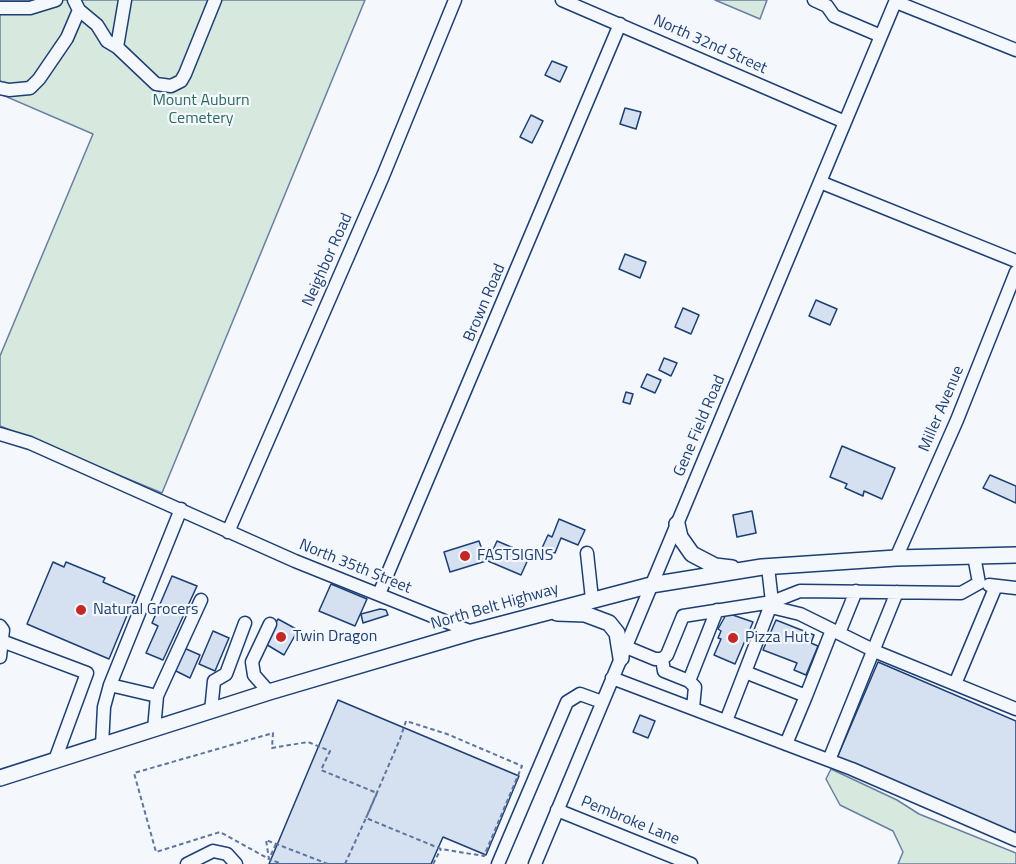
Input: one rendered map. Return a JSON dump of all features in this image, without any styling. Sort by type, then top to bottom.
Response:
[{"type":"main road","points":[[677,524],[680,537],[693,554],[716,566],[744,570]]},
{"type":"main road","name":"North Belt Highway","points":[[0,778],[268,692],[545,611],[651,585],[768,567],[897,558],[1016,555]]},
{"type":"main road","points":[[545,611],[585,614],[609,623],[617,633],[623,652]]},
{"type":"street","points":[[0,9],[30,8],[56,0]]},
{"type":"street","points":[[117,47],[125,0]]},
{"type":"street","points":[[0,88],[9,90],[30,88],[39,79],[67,38],[77,5],[97,25],[107,41],[117,47],[156,84],[171,86],[181,81],[185,74],[215,0]]},
{"type":"street","name":"Neighbor Road","points":[[228,532],[383,176],[455,0]]},
{"type":"street","name":"North 32nd Street","points":[[562,0],[845,122]]},
{"type":"street","points":[[814,0],[827,6],[834,16],[881,36]]},
{"type":"street","points":[[896,1],[1016,50]]},
{"type":"street","name":"Gene Field Road","points":[[535,864],[896,1]]},
{"type":"street","name":"Brown Road","points":[[379,594],[620,24]]},
{"type":"street","points":[[820,182],[1016,261]]},
{"type":"street","name":"Miller Avenue","points":[[897,558],[957,420],[1016,272]]},
{"type":"street","name":"North 35th Street","points":[[0,434],[30,443],[228,532],[471,632]]},
{"type":"street","points":[[102,745],[104,707],[110,685],[181,509]]},
{"type":"street","points":[[587,553],[592,599]]},
{"type":"street","points":[[974,556],[979,583]]},
{"type":"street","points":[[726,721],[771,604],[768,567]]},
{"type":"street","points":[[623,652],[662,659],[667,655],[682,616],[771,604],[800,591],[961,593],[979,583],[1016,588]]},
{"type":"street","points":[[955,684],[996,586]]},
{"type":"street","points":[[786,744],[856,591]]},
{"type":"street","points":[[829,760],[897,592]]},
{"type":"street","points":[[154,729],[157,696],[201,600]]},
{"type":"street","points":[[771,604],[800,614],[875,650],[1016,709]]},
{"type":"street","points":[[690,681],[717,610]]},
{"type":"street","points":[[211,711],[213,681],[226,674],[245,623]]},
{"type":"street","points":[[268,692],[254,675],[252,662],[270,624]]},
{"type":"street","points":[[0,626],[3,630],[0,657]]},
{"type":"street","points":[[2,641],[87,673],[55,760]]},
{"type":"street","points":[[662,659],[664,671],[690,681],[695,687],[693,708]]},
{"type":"street","points":[[745,672],[806,696]]},
{"type":"street","points":[[612,678],[829,760],[1016,840]]},
{"type":"street","points":[[110,685],[157,696]]},
{"type":"street","points":[[498,864],[567,702],[580,694],[602,702]]},
{"type":"street","name":"Pembroke Lane","points":[[557,810],[691,864]]},
{"type":"street","points":[[187,864],[213,851],[227,854],[236,864]]},
{"type":"path","points":[[406,721],[447,734],[522,766],[486,855],[441,849],[366,818],[406,721]]},
{"type":"path","points":[[282,864],[220,832],[156,852],[134,773],[273,733],[272,748],[308,742],[330,751],[321,771],[377,793],[345,864]]},
{"type":"path","points":[[269,859],[266,840],[328,864]]},
{"type":"path","points":[[269,859],[276,844],[328,864]]},
{"type":"path","points":[[433,864],[441,849]]},
{"type":"green space","name":"Mount Auburn Cemetery","points":[[0,0],[365,0],[162,493],[0,426],[0,356],[93,134],[0,94]]},
{"type":"green space","points":[[715,0],[767,0],[760,19]]},
{"type":"green space","points":[[831,769],[897,800],[919,814],[1016,853],[1016,864],[898,864],[903,852],[893,831],[840,805],[826,779]]},
{"type":"building","points":[[552,61],[567,67],[560,82],[545,75]]},
{"type":"building","points":[[625,108],[641,112],[636,129],[620,124]]},
{"type":"building","points":[[531,115],[543,121],[532,143],[520,137]]},
{"type":"building","points":[[625,254],[646,262],[640,278],[619,269]]},
{"type":"building","points":[[816,300],[837,309],[830,325],[809,316]]},
{"type":"building","points":[[683,308],[699,315],[691,334],[675,327]]},
{"type":"building","points":[[664,358],[677,363],[671,376],[659,370]]},
{"type":"building","points":[[647,374],[661,380],[655,393],[641,387]]},
{"type":"building","points":[[626,392],[633,394],[630,404],[623,402]]},
{"type":"building","points":[[842,446],[895,468],[882,499],[864,491],[863,496],[845,488],[847,484],[830,477]]},
{"type":"building","points":[[990,475],[1016,486],[1016,503],[983,488]]},
{"type":"building","points":[[752,511],[756,533],[737,537],[733,515]]},
{"type":"building","points":[[559,519],[585,530],[578,545],[561,538],[555,553],[542,548],[548,535],[552,537]]},
{"type":"building","name":"FASTSIGNS","points":[[479,541],[486,561],[450,572],[444,552]]},
{"type":"building","points":[[497,541],[530,555],[521,575],[488,561]]},
{"type":"building","name":"Natural Grocers","points":[[53,562],[64,567],[66,562],[105,578],[103,582],[135,596],[109,659],[27,624]]},
{"type":"building","points":[[172,576],[197,586],[163,660],[146,653],[158,626],[152,623]]},
{"type":"building","points":[[331,584],[367,599],[355,626],[319,611]]},
{"type":"building","points":[[380,609],[386,610],[388,615],[363,623],[361,614]]},
{"type":"building","name":"Pizza Hut","points":[[727,613],[753,622],[735,664],[714,655],[721,639],[718,638],[721,631],[718,629]]},
{"type":"building","name":"Twin Dragon","points":[[278,619],[298,630],[284,655],[264,643]]},
{"type":"building","points":[[776,620],[814,635],[811,643],[818,646],[806,675],[794,670],[797,663],[763,650]]},
{"type":"building","points":[[213,631],[229,638],[215,671],[199,664]]},
{"type":"building","points":[[184,648],[200,655],[190,678],[174,670]]},
{"type":"building","points":[[878,662],[1016,721],[1016,834],[837,758]]},
{"type":"building","points":[[338,700],[519,776],[486,855],[443,837],[431,864],[269,864]]},
{"type":"building","points":[[640,715],[655,721],[648,738],[633,732]]},
{"type":"place","name":"FASTSIGNS","points":[[465,556]]},
{"type":"place","name":"Natural Grocers","points":[[81,610]]},
{"type":"place","name":"Twin Dragon","points":[[281,637]]},
{"type":"place","name":"Pizza Hut","points":[[733,638]]}]
